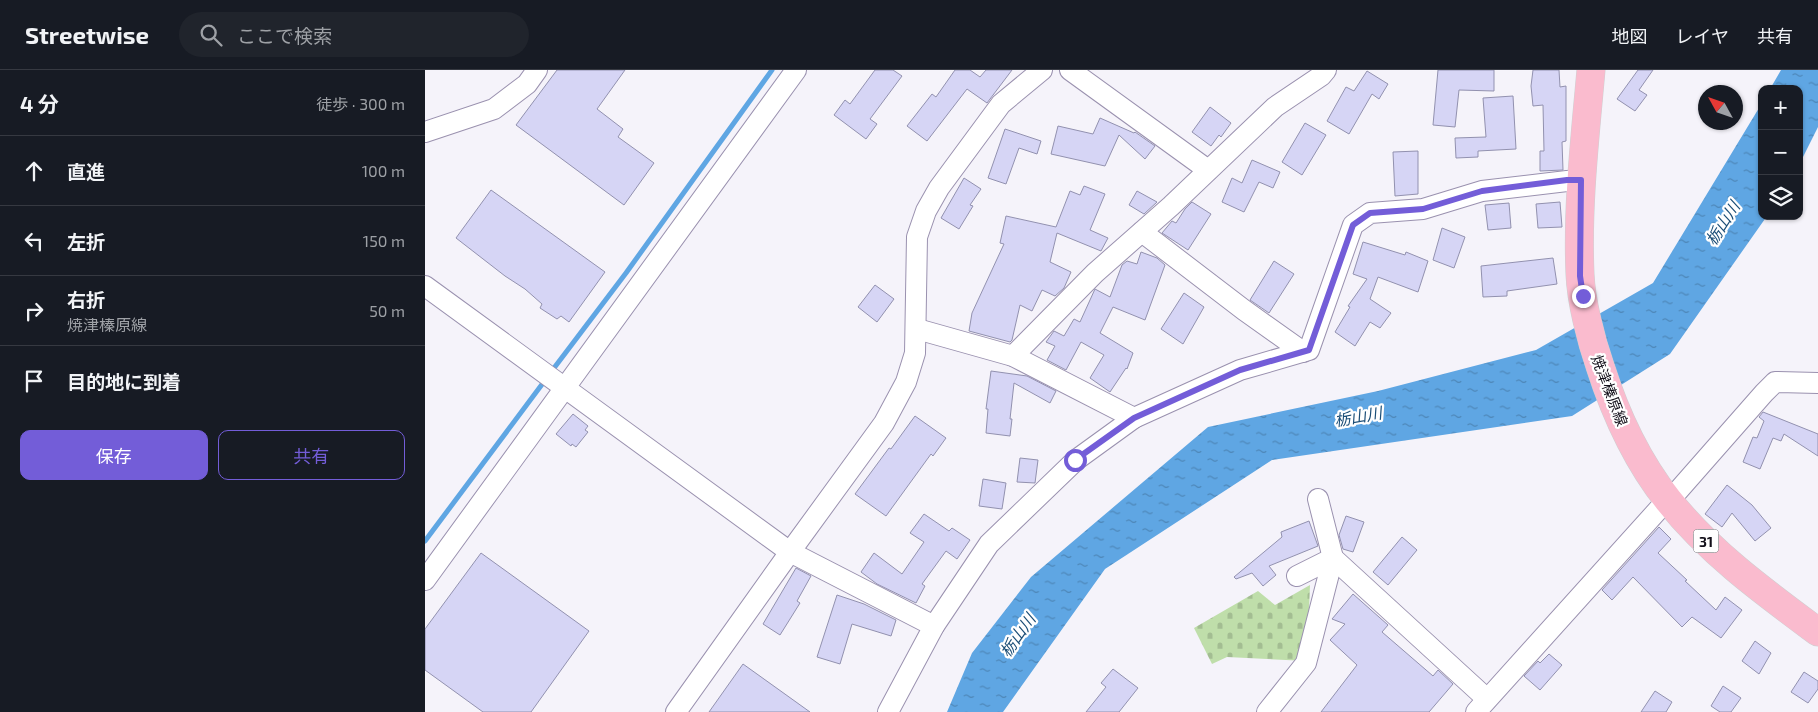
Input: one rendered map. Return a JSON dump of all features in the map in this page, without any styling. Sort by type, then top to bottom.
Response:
[{"type":"main road","name":"焼津榛原線","points":[[1591,70],[1581,180],[1580,276],[1593,343],[1606,384],[1622,424],[1642,461],[1667,500],[1697,533],[1730,565],[1818,632]]},
{"type":"street","points":[[425,132],[494,109],[527,84],[537,70]]},
{"type":"street","points":[[425,580],[554,381],[795,70]]},
{"type":"street","points":[[676,712],[884,424],[906,382],[915,353],[917,329],[917,238],[926,211],[939,188],[1001,104],[1042,70]]},
{"type":"street","points":[[1070,70],[1208,170]]},
{"type":"street","points":[[1013,356],[1095,273],[1142,232],[1275,107],[1321,76],[1326,70]]},
{"type":"street","points":[[888,712],[934,626],[989,544],[1075,460],[1134,418],[1240,370],[1309,350],[1353,225],[1370,213],[1423,209],[1482,191],[1567,180],[1581,180]]},
{"type":"street","points":[[1142,232],[1244,310],[1303,352]]},
{"type":"street","points":[[425,286],[790,552],[934,626]]},
{"type":"street","points":[[917,329],[1013,356],[1134,418]]},
{"type":"street","points":[[1333,558],[1482,706],[1667,500],[1677,492],[1763,393],[1775,382],[1818,382]]},
{"type":"street","points":[[1267,712],[1306,663],[1333,558],[1318,499]]},
{"type":"street","points":[[1297,576],[1333,558]]},
{"type":"green space","points":[[1310,585],[1307,661],[1227,657],[1212,664],[1194,628],[1258,591],[1275,605]]},
{"type":"water","points":[[1781,70],[1818,70],[1818,127],[1803,157],[1803,85],[1772,85]]},
{"type":"water","name":"栃山川","points":[[1758,110],[1758,220],[1764,220],[1670,354],[1572,416],[1272,460],[1105,569],[1003,712],[947,712],[972,653],[1031,577],[1208,427],[1378,391],[1536,350],[1653,283]]},
{"type":"building","points":[[557,70],[625,70],[597,109],[623,129],[618,137],[654,163],[624,205],[516,125]]},
{"type":"building","points":[[875,70],[893,70],[902,76],[870,119],[877,124],[866,139],[834,115],[845,100],[850,104]]},
{"type":"building","points":[[955,70],[970,70],[980,77],[986,70],[1012,70],[987,103],[967,89],[927,141],[907,126],[932,94],[936,97]]},
{"type":"building","points":[[1438,70],[1494,70],[1494,91],[1459,90],[1455,127],[1433,125]]},
{"type":"building","points":[[1533,70],[1559,70],[1560,87],[1566,86],[1566,141],[1562,142],[1563,170],[1540,171],[1540,151],[1544,151],[1543,105],[1533,106],[1531,86]]},
{"type":"building","points":[[1638,70],[1653,70],[1639,90],[1647,95],[1635,111],[1617,99]]},
{"type":"building","points":[[1367,71],[1388,84],[1379,99],[1372,94],[1349,134],[1327,121],[1346,87],[1354,91]]},
{"type":"building","points":[[1513,96],[1516,149],[1478,151],[1478,157],[1456,158],[1455,138],[1486,137],[1483,98]]},
{"type":"building","points":[[1210,107],[1231,123],[1221,137],[1219,135],[1211,146],[1192,132]]},
{"type":"building","points":[[1100,118],[1135,132],[1155,146],[1145,159],[1119,135],[1105,166],[1051,154],[1058,126],[1093,134]]},
{"type":"building","points":[[1305,123],[1326,135],[1302,175],[1282,162]]},
{"type":"building","points":[[1005,129],[1041,141],[1037,154],[1019,148],[1006,184],[988,178]]},
{"type":"building","points":[[1418,151],[1418,194],[1395,196],[1393,152]]},
{"type":"building","points":[[1252,160],[1280,172],[1273,188],[1259,182],[1244,212],[1222,202],[1232,178],[1242,183]]},
{"type":"building","points":[[964,178],[981,189],[970,205],[973,206],[959,229],[941,218]]},
{"type":"building","points":[[1084,186],[1105,194],[1090,230],[1108,238],[1101,251],[1057,233],[1050,262],[1071,272],[1064,288],[1055,296],[1042,290],[1032,311],[1020,305],[1010,342],[969,331],[972,313],[1004,244],[1000,243],[1006,216],[1056,227],[1070,191],[1080,195]]},
{"type":"building","points":[[491,190],[605,272],[569,322],[561,316],[557,319],[540,308],[542,304],[525,289],[456,238]]},
{"type":"building","points":[[1137,191],[1157,202],[1144,214],[1129,205]]},
{"type":"building","points":[[1192,202],[1211,214],[1188,250],[1162,233],[1172,221],[1176,223]]},
{"type":"building","points":[[1560,202],[1562,227],[1538,228],[1536,204]]},
{"type":"building","points":[[1509,203],[1511,228],[1488,230],[1485,205]]},
{"type":"building","points":[[1442,228],[1465,237],[1454,268],[1433,260]]},
{"type":"building","points":[[1363,242],[1405,255],[1406,252],[1428,261],[1418,292],[1378,277],[1370,299],[1391,313],[1380,328],[1370,322],[1355,346],[1335,332],[1350,307],[1348,306],[1367,279],[1353,274]]},
{"type":"building","points":[[1141,252],[1157,258],[1165,265],[1145,320],[1113,307],[1100,333],[1133,353],[1127,369],[1110,392],[1090,378],[1104,355],[1081,342],[1066,370],[1047,360],[1055,346],[1046,342],[1054,331],[1064,336],[1074,319],[1080,322],[1095,289],[1110,297],[1122,265],[1127,261],[1137,264]]},
{"type":"building","points":[[1553,258],[1557,284],[1507,291],[1507,296],[1483,297],[1481,266]]},
{"type":"building","points":[[1274,261],[1294,274],[1269,313],[1250,300]]},
{"type":"building","points":[[875,285],[894,299],[877,322],[858,307]]},
{"type":"building","points":[[1184,293],[1204,307],[1183,344],[1161,329]]},
{"type":"building","points":[[991,371],[1027,376],[1056,391],[1050,403],[1014,383],[1010,436],[986,433],[988,409],[986,409]]},
{"type":"building","points":[[1763,412],[1818,434],[1818,456],[1784,434],[1781,441],[1773,438],[1760,469],[1743,462],[1753,437],[1757,438],[1764,421],[1759,417]]},
{"type":"building","points":[[573,414],[588,426],[585,430],[588,432],[576,447],[572,444],[571,446],[556,434]]},
{"type":"building","points":[[915,416],[946,438],[933,456],[931,454],[886,516],[855,494]]},
{"type":"building","points":[[1020,458],[1038,460],[1035,483],[1017,482]]},
{"type":"building","points":[[983,479],[1006,483],[1002,509],[979,506]]},
{"type":"building","points":[[1727,485],[1752,505],[1771,528],[1755,541],[1732,513],[1722,527],[1705,514]]},
{"type":"building","points":[[924,514],[949,531],[952,528],[970,540],[957,559],[946,551],[922,584],[925,586],[916,603],[877,584],[861,572],[874,553],[902,574],[924,542],[910,533]]},
{"type":"building","points":[[1346,516],[1364,522],[1353,552],[1343,549],[1339,535]]},
{"type":"building","points":[[1309,521],[1318,546],[1269,566],[1276,575],[1263,586],[1252,573],[1236,579],[1234,577],[1282,537],[1281,532]]},
{"type":"building","points":[[1659,527],[1671,539],[1658,553],[1687,580],[1685,581],[1716,610],[1725,597],[1742,610],[1721,638],[1692,617],[1682,627],[1633,577],[1612,600],[1602,590]]},
{"type":"building","points":[[1402,537],[1417,550],[1388,585],[1373,572]]},
{"type":"building","points":[[481,553],[589,631],[531,712],[483,712],[425,670],[425,629]]},
{"type":"building","points":[[796,568],[811,576],[797,601],[800,603],[780,635],[763,624]]},
{"type":"building","points":[[1353,594],[1388,625],[1382,632],[1433,676],[1438,670],[1453,684],[1429,712],[1321,712],[1357,665],[1330,640],[1345,624],[1332,619]]},
{"type":"building","points":[[837,595],[864,604],[896,620],[891,636],[852,624],[840,664],[817,657]]},
{"type":"building","points":[[1755,641],[1771,653],[1759,674],[1742,661]]},
{"type":"building","points":[[1549,654],[1562,665],[1540,690],[1524,676],[1538,661],[1540,663]]},
{"type":"building","points":[[743,664],[810,712],[709,712]]},
{"type":"building","points":[[1113,669],[1138,688],[1119,712],[1086,712],[1106,687],[1101,683]]},
{"type":"building","points":[[1804,672],[1818,681],[1818,689],[1808,703],[1791,692]]},
{"type":"building","points":[[1723,686],[1741,698],[1731,712],[1720,712],[1711,706]]},
{"type":"building","points":[[1655,691],[1672,702],[1666,712],[1641,712]]},
{"type":"waterway","points":[[551,372],[626,273],[772,70]]},
{"type":"waterway","points":[[425,541],[546,379]]},
{"type":"route","points":[[1075,460],[1134,418],[1240,370],[1309,350],[1353,225],[1370,213],[1423,209],[1482,191],[1567,180],[1581,180],[1580,276],[1583,296]]}]
